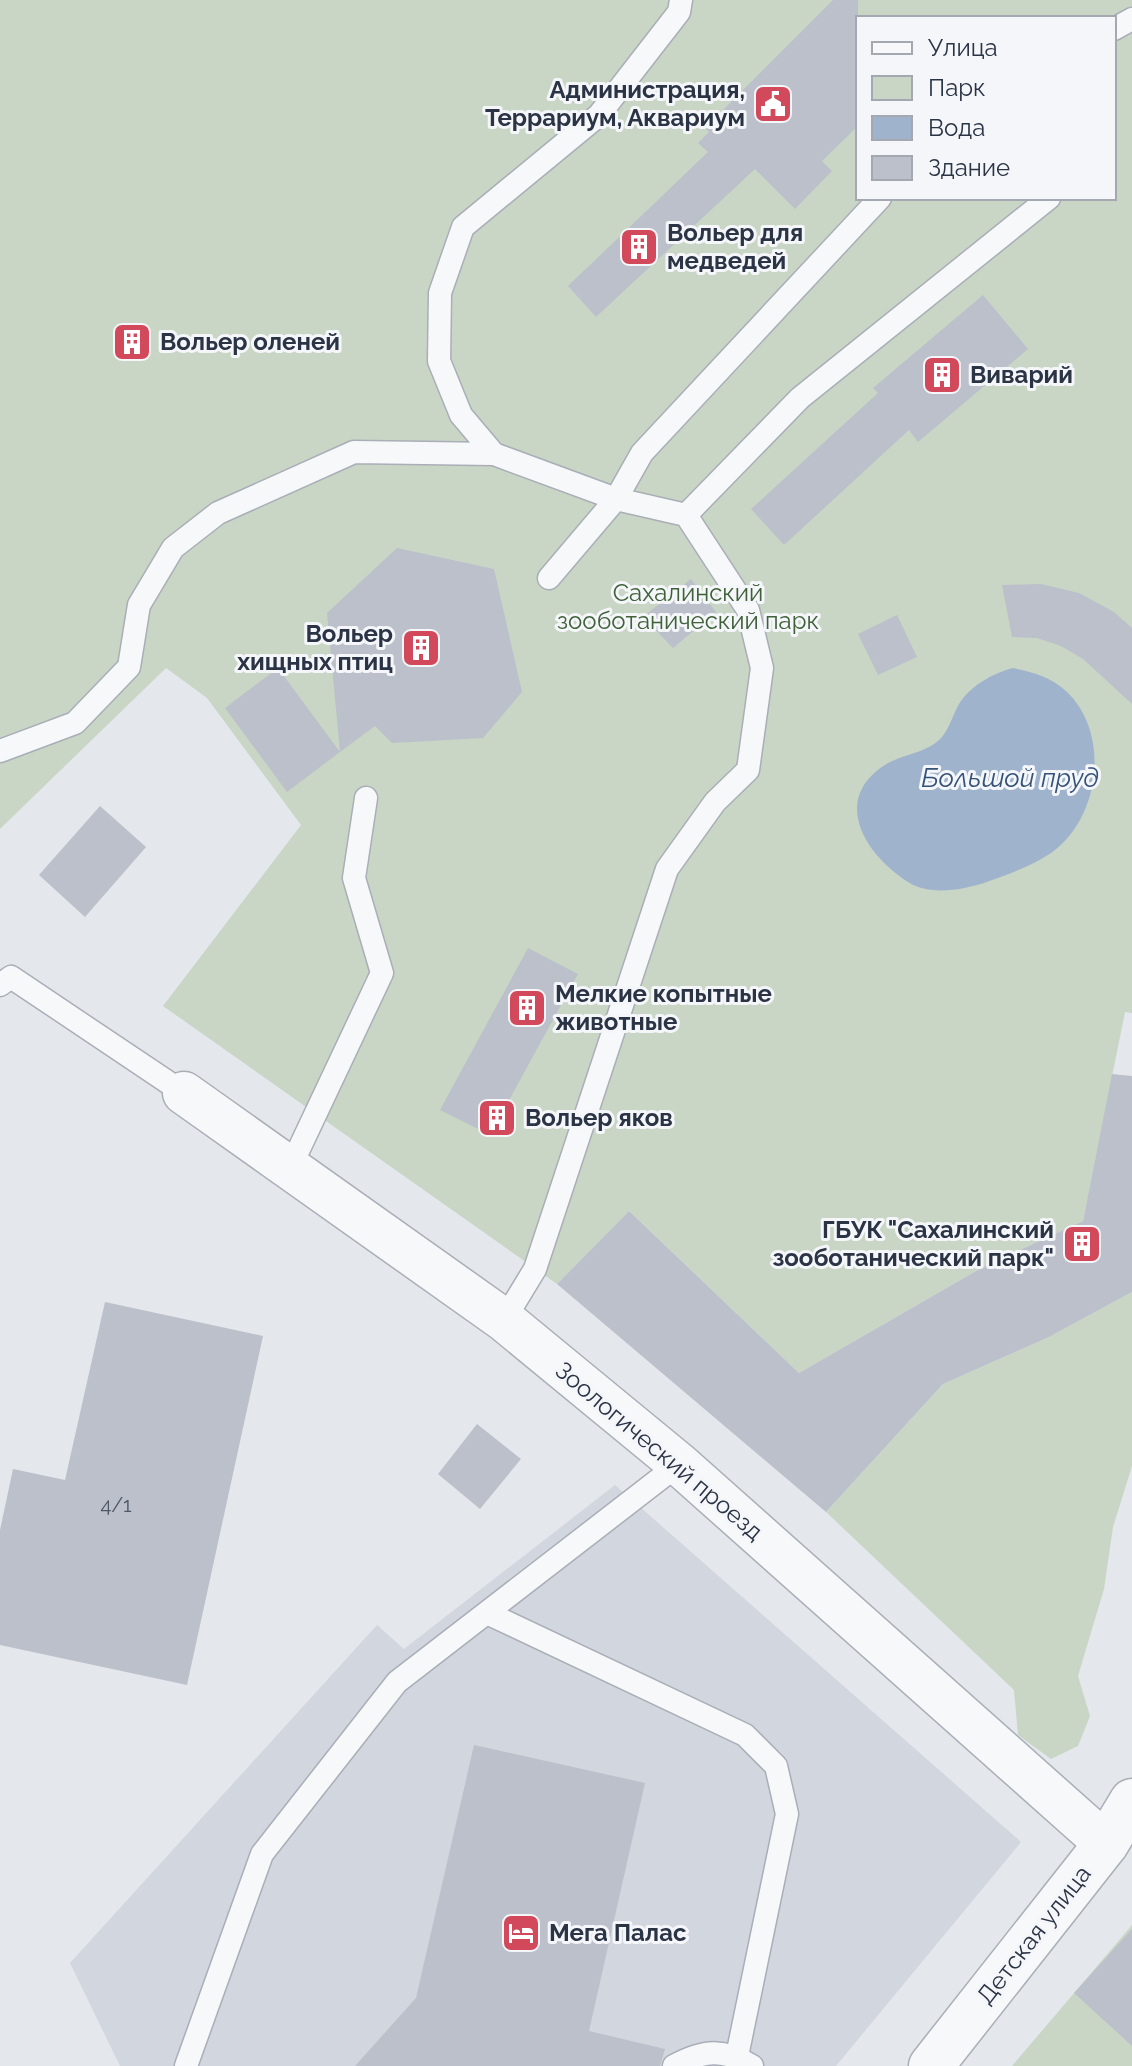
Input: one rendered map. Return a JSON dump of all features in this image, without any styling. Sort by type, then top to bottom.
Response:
[{"type":"street","name":"Зоологический проезд","points":[[184,1093],[504,1320],[679,1464],[1106,1844]]},
{"type":"street","name":"Детская улица","points":[[931,2066],[1106,1844],[1132,1801]]},
{"type":"lane","points":[[494,454],[461,415],[439,361],[440,293],[463,227],[599,115],[679,12],[681,0]]},
{"type":"lane","points":[[549,578],[616,499],[642,453],[878,200]]},
{"type":"lane","points":[[686,515],[800,398],[1047,200]]},
{"type":"lane","points":[[0,751],[75,723],[129,667],[139,605],[173,548],[218,513],[354,452],[494,454],[616,499],[686,515],[748,610],[762,668],[748,770],[715,802],[667,869],[535,1269],[504,1320]]},
{"type":"lane","points":[[290,1168],[382,973],[354,878],[366,798]]},
{"type":"lane","points":[[4,977],[184,1093]]},
{"type":"lane","points":[[186,2066],[262,1854],[397,1682],[679,1464]]},
{"type":"lane","points":[[487,1613],[745,1735],[776,1766],[787,1814],[744,2061],[708,2052],[674,2066]]},
{"type":"shaded area","points":[[615,1485],[1021,1842],[836,2066],[120,2066],[70,1963],[377,1625],[404,1649]]},
{"type":"green space","name":"Сахалинский зооботанический парк","points":[[0,0],[1132,0],[1132,1013],[1125,1012],[1083,1221],[983,1267],[799,1373],[629,1211],[557,1284],[163,1006],[301,825],[207,698],[166,668],[0,829]]},
{"type":"green space","points":[[1132,1292],[1132,1466],[1113,1527],[1104,1589],[1078,1676],[1090,1716],[1078,1746],[1051,1759],[1018,1735],[1014,1690],[826,1512],[943,1384],[1049,1337]]},
{"type":"green space","points":[[1132,1925],[1132,2066],[1012,2066]]},
{"type":"water","name":"Большой пруд","points":[[1013,668],[1055,682],[1081,710],[1090,730],[1094,776],[1080,819],[1068,838],[1051,853],[1019,870],[984,883],[936,890],[908,882],[892,871],[867,842],[857,809],[860,793],[870,777],[888,763],[937,742],[959,704],[976,686]]},
{"type":"building","name":"Администрация, Террариум, Аквариум","points":[[833,0],[858,0],[856,128],[822,161],[832,171],[795,209],[755,169],[596,317],[568,286],[708,152],[698,143],[709,132],[705,128]]},
{"type":"building","points":[[983,295],[1028,349],[918,442],[909,430],[784,545],[751,509],[878,393],[873,388]]},
{"type":"building","name":"Вольер хищных птиц","points":[[397,548],[494,569],[522,692],[483,738],[392,743],[375,726],[340,752],[327,613]]},
{"type":"building","points":[[691,579],[716,612],[673,648],[643,617]]},
{"type":"building","points":[[1041,584],[1079,593],[1114,612],[1132,628],[1132,704],[1083,659],[1061,646],[1037,638],[1012,637],[1002,585]]},
{"type":"building","points":[[897,615],[917,657],[878,675],[858,634]]},
{"type":"building","points":[[278,668],[340,752],[287,792],[225,708]]},
{"type":"building","points":[[100,806],[146,847],[85,917],[39,875]]},
{"type":"building","points":[[528,948],[578,974],[490,1135],[440,1110]]},
{"type":"building","name":"ГБУК \"Сахалинский зооботанический парк\"","points":[[1112,1074],[1132,1076],[1132,1292],[1049,1337],[943,1384],[826,1512],[557,1284],[629,1211],[799,1373],[983,1267],[1083,1221]]},
{"type":"building","points":[[105,1302],[263,1336],[187,1685],[0,1645],[0,1530],[13,1469],[65,1480]]},
{"type":"building","points":[[477,1424],[521,1459],[480,1509],[438,1474]]},
{"type":"building","name":"Мега Палас","points":[[474,1745],[645,1783],[589,2031],[665,2049],[660,2066],[355,2066],[416,1998]]},
{"type":"building","points":[[1132,1929],[1132,2046],[1074,1993]]},
{"type":"place","name":"Администрация, Террариум, Аквариум","points":[[773,104]]},
{"type":"place","name":"Вольер для медведей","points":[[639,247]]},
{"type":"place","name":"Вольер оленей","points":[[132,342]]},
{"type":"place","name":"Виварий","points":[[942,375]]},
{"type":"place","name":"Вольер хищных птиц","points":[[421,648]]},
{"type":"place","name":"Мелкие копытные животные","points":[[527,1008]]},
{"type":"place","name":"Вольер яков","points":[[497,1118]]},
{"type":"place","name":"ГБУК \"Сахалинский зооботанический парк\"","points":[[1082,1244]]},
{"type":"place","name":"Мега Палас","points":[[521,1933]]}]
